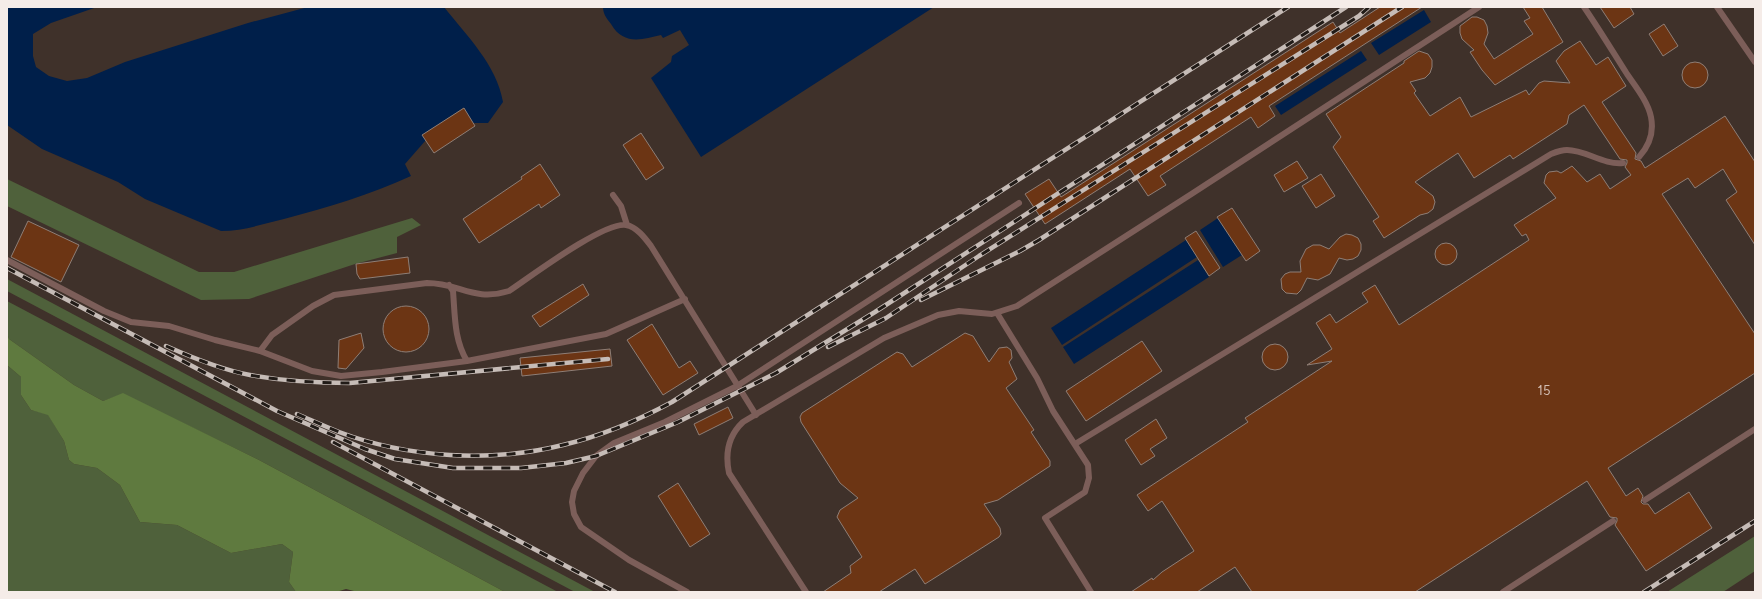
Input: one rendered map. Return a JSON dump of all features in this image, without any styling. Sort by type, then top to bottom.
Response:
[{"type":"lane","points":[[806,592],[729,473],[727,452],[736,429],[756,415],[884,338],[938,315],[959,311],[997,313],[1017,306],[1041,292],[1478,7]]},
{"type":"lane","points":[[1584,7],[1642,98],[1651,116],[1652,130],[1649,141],[1639,157]]},
{"type":"lane","points":[[1717,7],[1755,62]]},
{"type":"lane","points":[[1075,444],[1552,154],[1566,150],[1576,151],[1594,158],[1617,164],[1622,163]]},
{"type":"lane","points":[[613,195],[621,206],[627,225]]},
{"type":"lane","points":[[688,592],[629,560],[581,527],[574,514],[572,502],[574,491],[583,473],[596,456],[614,443],[665,422],[737,386],[1019,203]]},
{"type":"lane","points":[[260,351],[272,335],[313,306],[334,295],[427,282],[440,282],[479,295],[496,295],[509,291],[598,233],[616,225],[627,225],[640,232],[651,246],[756,415]]},
{"type":"lane","points":[[7,260],[104,311],[131,322],[169,326],[215,340],[260,351],[312,371],[341,376],[467,361],[606,334],[685,299]]},
{"type":"lane","points":[[449,285],[453,291],[457,338],[460,350],[467,361]]},
{"type":"lane","points":[[997,313],[1037,378],[1053,411],[1088,465],[1089,478],[1085,492],[1045,518],[1091,592]]},
{"type":"lane","points":[[1645,500],[1755,429]]},
{"type":"lane","points":[[1503,592],[1613,521]]},
{"type":"green space","points":[[7,179],[199,272],[234,272],[412,218],[421,225],[397,237],[397,253],[355,264],[249,299],[201,300],[7,206]]},
{"type":"green space","points":[[7,279],[595,592],[575,592],[7,291]]},
{"type":"green space","points":[[7,301],[558,592],[505,592],[259,460],[123,394],[103,401],[74,385],[9,339],[7,334]]},
{"type":"green space","points":[[7,334],[9,339],[74,385],[103,401],[123,393],[259,460],[505,592],[358,592],[346,589],[336,592],[296,592],[289,582],[293,552],[282,544],[231,553],[177,525],[140,522],[120,485],[97,468],[74,464],[69,460],[64,441],[48,415],[31,410],[21,395],[21,377],[7,365]]},
{"type":"green space","points":[[7,365],[21,377],[21,395],[31,410],[48,414],[64,441],[69,460],[74,464],[97,468],[120,485],[140,522],[177,525],[231,553],[282,544],[293,552],[289,582],[296,592],[7,592]]},
{"type":"green space","points":[[1755,536],[1755,571],[1723,592],[1667,592]]},
{"type":"water","points":[[7,7],[97,7],[51,23],[33,34],[33,56],[36,67],[49,76],[67,81],[87,78],[125,62],[248,23],[308,7],[444,7],[480,51],[500,88],[503,102],[488,123],[473,123],[463,108],[423,135],[426,140],[405,164],[411,176],[396,183],[317,210],[253,227],[221,231],[145,199],[118,182],[42,149],[7,125]]},
{"type":"water","points":[[603,7],[934,7],[701,157],[651,78],[671,62],[672,56],[689,45],[680,30],[663,38],[661,35],[640,39],[627,38],[616,31],[606,16]]},
{"type":"water","points":[[1424,10],[1431,22],[1379,55],[1371,43]]},
{"type":"water","points":[[1361,51],[1367,60],[1281,115],[1275,106]]},
{"type":"water","points":[[1218,218],[1242,255],[1223,267],[1200,230]]},
{"type":"water","points":[[1186,240],[1197,257],[1062,345],[1051,328]]},
{"type":"water","points":[[1198,260],[1209,277],[1074,364],[1063,347]]},
{"type":"building","points":[[1380,7],[1422,7],[1269,106],[1275,116],[1258,128],[1251,117],[1160,176],[1166,185],[1148,196],[1130,169],[1045,224],[1025,194],[1049,179],[1061,197],[1333,22],[1340,33]]},
{"type":"building","points":[[1523,7],[1542,7],[1563,42],[1495,85],[1482,70],[1470,52],[1474,50],[1462,39],[1460,26],[1472,17],[1477,17],[1484,20],[1488,33],[1484,44],[1494,59],[1533,34],[1524,21],[1530,18]]},
{"type":"building","points":[[1600,7],[1630,7],[1634,14],[1614,28]]},
{"type":"building","points":[[1664,24],[1678,46],[1663,56],[1649,34]]},
{"type":"building","points":[[1580,41],[1596,65],[1608,57],[1626,86],[1602,102],[1636,153],[1635,159],[1641,161],[1645,168],[1725,116],[1755,162],[1755,245],[1726,200],[1737,192],[1723,169],[1695,188],[1688,178],[1662,194],[1755,334],[1755,373],[1608,468],[1626,496],[1638,488],[1643,496],[1641,502],[1643,504],[1648,504],[1655,514],[1689,492],[1712,528],[1646,571],[1615,525],[1617,518],[1610,517],[1587,481],[1415,592],[1252,592],[1235,567],[1197,592],[1131,592],[1152,578],[1153,580],[1162,572],[1194,551],[1162,501],[1148,511],[1137,495],[1248,422],[1245,418],[1332,361],[1307,365],[1332,349],[1316,323],[1330,314],[1336,323],[1368,302],[1362,293],[1375,285],[1399,325],[1529,240],[1526,234],[1522,236],[1514,225],[1556,198],[1544,183],[1546,175],[1549,172],[1557,171],[1561,173],[1572,166],[1587,182],[1600,174],[1610,189],[1631,175],[1625,167],[1627,160],[1620,159],[1584,105],[1569,115],[1567,124],[1513,159],[1510,155],[1474,178],[1458,153],[1415,182],[1433,196],[1435,202],[1433,209],[1428,213],[1420,215],[1384,238],[1373,221],[1379,217],[1333,147],[1341,137],[1326,114],[1404,63],[1404,61],[1419,51],[1428,54],[1432,60],[1432,67],[1430,73],[1425,78],[1410,82],[1416,91],[1414,93],[1430,116],[1460,97],[1471,117],[1526,90],[1529,95],[1539,83],[1544,81],[1570,83],[1556,61],[1564,51]]},
{"type":"building","points":[[1695,62],[1704,66],[1708,75],[1704,84],[1695,88],[1686,84],[1682,75],[1686,66]]},
{"type":"building","points":[[464,108],[475,126],[434,153],[422,135]]},
{"type":"building","points":[[641,133],[664,168],[646,180],[623,145]]},
{"type":"building","points":[[1297,161],[1308,178],[1284,192],[1274,175]]},
{"type":"building","points":[[540,164],[560,195],[541,208],[539,204],[479,243],[463,219],[522,179],[521,177]]},
{"type":"building","points":[[1321,174],[1335,196],[1316,208],[1302,186]]},
{"type":"building","points":[[1232,208],[1260,251],[1246,261],[1217,217]]},
{"type":"building","points":[[28,221],[79,245],[61,282],[11,257]]},
{"type":"building","points":[[1196,231],[1220,268],[1209,276],[1185,238]]},
{"type":"building","points":[[1346,234],[1358,238],[1361,244],[1361,250],[1358,256],[1347,260],[1339,258],[1330,274],[1318,280],[1307,278],[1301,290],[1297,294],[1286,293],[1282,289],[1281,279],[1285,274],[1290,272],[1301,272],[1300,261],[1306,249],[1313,245],[1320,245],[1329,249],[1340,237]]},
{"type":"building","points":[[1446,243],[1450,244],[1456,250],[1456,258],[1450,264],[1446,265],[1442,264],[1436,258],[1435,254],[1436,250],[1442,244]]},
{"type":"building","points":[[408,257],[410,273],[360,279],[357,274],[356,264]]},
{"type":"building","points":[[583,284],[589,295],[540,327],[532,316]]},
{"type":"building","points":[[406,306],[419,310],[425,316],[429,329],[425,342],[419,348],[406,352],[393,348],[387,342],[383,329],[387,316],[393,310]]},
{"type":"building","points":[[652,324],[679,368],[690,361],[698,373],[663,395],[627,340]]},
{"type":"building","points":[[361,333],[364,348],[346,369],[338,368],[339,340]]},
{"type":"building","points":[[965,333],[973,336],[989,362],[999,348],[1007,347],[1011,350],[1012,358],[1009,362],[1017,379],[1006,388],[1034,430],[1031,432],[1050,461],[1050,466],[998,500],[984,504],[1000,528],[1001,534],[999,537],[925,584],[915,569],[879,592],[823,592],[851,573],[850,566],[862,557],[837,517],[840,510],[858,498],[840,483],[801,422],[800,417],[802,413],[897,352],[903,354],[912,367]]},
{"type":"building","points":[[1142,341],[1162,371],[1086,421],[1066,391]]},
{"type":"building","points":[[1275,344],[1284,348],[1288,357],[1284,366],[1275,370],[1266,366],[1262,357],[1266,348]]},
{"type":"building","points":[[610,349],[612,366],[522,376],[520,358]]},
{"type":"building","points":[[728,407],[733,418],[699,435],[694,424]]},
{"type":"building","points":[[1156,419],[1167,438],[1150,449],[1155,456],[1141,465],[1125,440]]},
{"type":"building","points":[[678,483],[710,534],[690,547],[658,496]]},
{"type":"railway","points":[[297,414],[339,432],[365,441],[393,448],[450,455],[479,456],[536,451],[591,437],[619,427],[672,402],[1288,7]]},
{"type":"railway","points":[[7,268],[277,411],[365,449],[395,459],[453,468],[521,468],[566,463],[596,456],[678,422],[776,373],[875,312],[1346,7]]},
{"type":"railway","points":[[828,347],[886,318],[979,256],[1359,16],[1369,7]]},
{"type":"railway","points":[[921,300],[1039,240],[1402,7]]},
{"type":"railway","points":[[166,346],[208,363],[239,373],[275,379],[325,383],[350,383],[608,359]]},
{"type":"railway","points":[[333,442],[615,592]]},
{"type":"railway","points":[[1644,592],[1755,521]]}]
